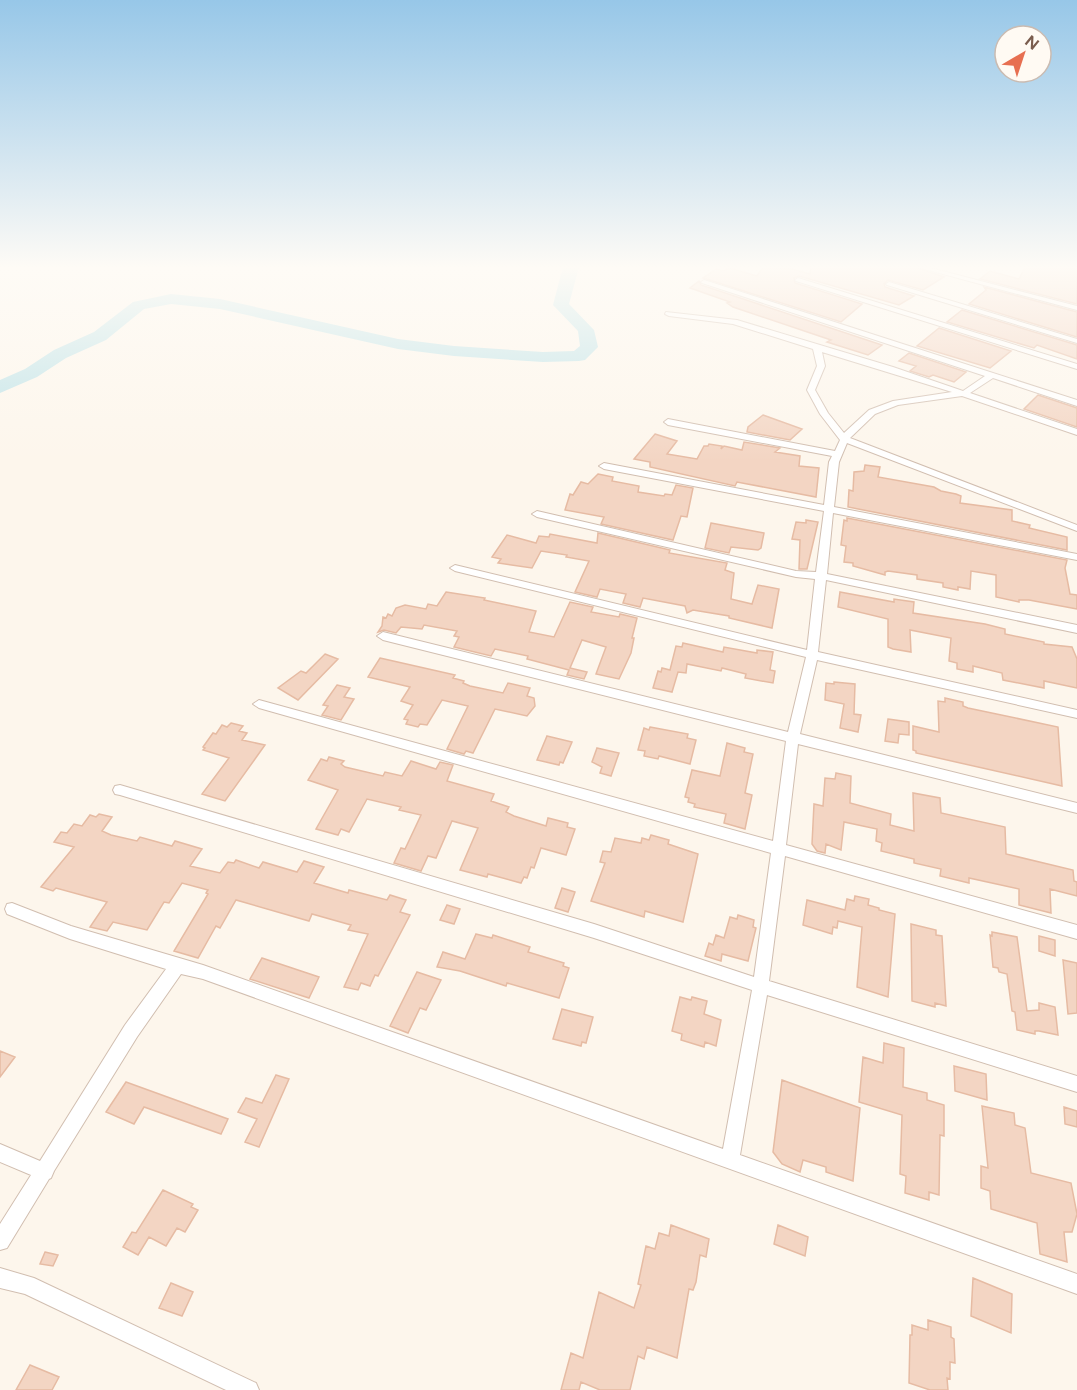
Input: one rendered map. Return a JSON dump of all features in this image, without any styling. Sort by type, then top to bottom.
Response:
[{"type":"street","points":[[764,332],[965,393],[1077,432]]},
{"type":"street","points":[[858,332],[1077,403]]},
{"type":"street","points":[[964,332],[1077,367]]},
{"type":"street","points":[[1047,332],[1077,341]]},
{"type":"street","points":[[817,348],[821,366],[811,390],[824,414],[844,439],[1077,528]]},
{"type":"street","points":[[730,1160],[761,986],[793,736],[812,655],[828,510],[837,454],[851,429],[872,412],[896,404],[965,393],[992,375]]},
{"type":"street","points":[[668,422],[837,454]]},
{"type":"street","points":[[604,466],[1077,557]]},
{"type":"street","points":[[537,514],[796,574],[822,576],[1077,629]]},
{"type":"street","points":[[455,568],[812,655],[1077,714]]},
{"type":"street","points":[[383,636],[1077,808]]},
{"type":"street","points":[[260,704],[1077,932]]},
{"type":"street","points":[[120,790],[594,931],[761,986],[1077,1084]]},
{"type":"street","points":[[12,909],[70,932],[204,972],[1077,1284]]},
{"type":"street","points":[[0,1241],[131,1031],[178,966]]},
{"type":"street","points":[[0,1152],[45,1172]]},
{"type":"street","points":[[0,1278],[27,1285],[249,1390]]},
{"type":"building","points":[[807,332],[842,332],[882,345],[868,355],[827,342],[831,340]]},
{"type":"building","points":[[934,332],[951,332],[1011,351],[990,368],[917,346]]},
{"type":"building","points":[[980,332],[1034,332],[1077,345],[1077,359],[1037,345],[1034,348]]},
{"type":"building","points":[[1060,332],[1077,332],[1077,337]]},
{"type":"building","points":[[909,353],[966,372],[954,382],[910,371],[916,366],[899,361]]},
{"type":"building","points":[[1038,395],[1077,408],[1077,427],[1024,409]]},
{"type":"building","points":[[763,415],[802,429],[790,440],[747,432],[748,427]]},
{"type":"building","points":[[655,434],[677,441],[667,454],[697,459],[704,446],[709,444],[722,446],[721,449],[724,446],[742,450],[744,442],[780,448],[775,452],[800,456],[799,466],[819,468],[816,497],[737,482],[735,486],[650,467],[650,462],[634,459]]},
{"type":"building","points":[[865,465],[880,467],[878,477],[934,487],[961,496],[960,503],[1012,510],[1012,521],[1030,525],[1029,528],[1067,537],[1067,550],[848,507],[849,490],[853,491],[854,472],[864,471]]},
{"type":"building","points":[[598,474],[613,477],[612,481],[639,486],[638,492],[664,496],[665,494],[672,495],[676,485],[693,488],[687,517],[681,516],[673,540],[601,524],[604,517],[565,510],[570,494],[573,495],[581,482],[588,484]]},
{"type":"building","points":[[847,518],[1067,560],[1065,568],[1070,594],[1077,595],[1077,609],[1029,600],[1019,600],[1019,602],[996,597],[996,575],[971,571],[970,589],[958,587],[958,590],[943,587],[943,583],[917,579],[917,575],[888,571],[885,575],[853,566],[853,563],[844,562],[846,546],[841,545],[844,520],[847,521]]},
{"type":"building","points":[[806,520],[818,522],[807,569],[799,569],[800,540],[792,539],[796,522],[806,523]]},
{"type":"building","points":[[711,523],[764,533],[761,548],[758,550],[731,547],[729,553],[705,548]]},
{"type":"building","points":[[598,533],[670,550],[669,553],[727,563],[725,570],[734,573],[731,599],[752,604],[758,585],[779,589],[772,628],[729,618],[729,616],[693,610],[687,613],[685,606],[643,598],[640,607],[623,603],[626,594],[600,589],[597,597],[575,592],[589,561],[566,557],[567,555],[541,551],[532,568],[498,563],[501,559],[492,557],[507,535],[536,543],[539,536],[549,537],[550,534],[597,543]]},
{"type":"building","points":[[446,592],[485,598],[484,600],[536,611],[529,632],[554,637],[570,602],[593,607],[591,612],[637,618],[631,653],[619,679],[596,674],[606,647],[582,640],[570,668],[587,672],[584,679],[567,675],[569,670],[527,659],[528,656],[495,649],[491,656],[454,647],[459,637],[454,636],[457,631],[424,625],[422,629],[401,627],[396,633],[384,630],[378,632],[382,626],[383,617],[386,618],[388,614],[392,616],[396,608],[405,605],[426,609],[428,604],[437,606]]},
{"type":"building","points":[[840,592],[894,602],[894,599],[914,602],[913,613],[985,624],[1005,629],[1005,634],[1044,642],[1044,644],[1072,647],[1077,659],[1077,688],[1044,681],[1044,688],[1003,680],[1002,673],[973,666],[973,672],[957,669],[957,663],[949,661],[951,638],[910,630],[911,652],[888,647],[888,619],[838,607]]},
{"type":"building","points":[[683,643],[723,652],[724,647],[757,653],[757,650],[773,652],[770,670],[775,671],[773,683],[745,678],[746,674],[722,668],[721,671],[687,664],[686,673],[678,672],[672,692],[653,688],[658,671],[661,672],[662,668],[670,670],[676,646],[682,647]]},
{"type":"building","points":[[325,654],[338,659],[298,700],[278,688],[301,671],[306,673]]},
{"type":"building","points":[[380,658],[455,675],[453,678],[464,681],[463,683],[470,686],[503,693],[508,683],[530,688],[527,696],[534,698],[535,706],[527,716],[495,709],[473,753],[466,751],[464,754],[447,749],[468,706],[442,700],[427,725],[420,724],[418,727],[406,724],[408,720],[404,719],[413,705],[401,701],[410,687],[368,677]]},
{"type":"building","points":[[834,682],[855,684],[854,714],[861,715],[858,732],[840,728],[844,704],[825,700],[826,683],[834,684]]},
{"type":"building","points":[[337,685],[350,688],[344,697],[354,699],[341,720],[322,715],[328,706],[323,705]]},
{"type":"building","points":[[945,698],[963,702],[963,706],[968,708],[1058,727],[1062,786],[916,753],[913,750],[913,726],[939,732],[938,701],[945,702]]},
{"type":"building","points":[[888,719],[909,722],[909,735],[899,734],[898,743],[885,741]]},
{"type":"building","points":[[231,723],[243,726],[239,731],[247,733],[242,740],[265,745],[225,801],[202,794],[229,758],[203,750],[205,748],[203,747],[222,725],[227,727]]},
{"type":"building","points":[[650,727],[688,734],[687,738],[696,740],[690,764],[659,756],[658,759],[644,756],[645,751],[638,750],[644,728],[649,730]]},
{"type":"building","points":[[547,736],[572,742],[563,763],[560,762],[559,765],[537,760]]},
{"type":"building","points":[[727,743],[745,748],[744,752],[753,754],[745,793],[752,795],[745,829],[724,823],[726,814],[694,807],[695,804],[688,802],[689,798],[685,797],[692,770],[720,776]]},
{"type":"building","points":[[597,748],[619,753],[611,776],[600,773],[602,767],[592,762]]},
{"type":"building","points":[[329,757],[344,761],[341,764],[345,767],[383,776],[385,772],[402,776],[411,761],[436,769],[440,762],[453,765],[447,781],[494,794],[491,801],[509,807],[506,812],[546,826],[548,818],[568,823],[567,827],[575,829],[566,855],[541,848],[534,868],[531,867],[527,878],[524,877],[521,883],[488,874],[487,877],[460,870],[478,828],[452,821],[436,858],[428,856],[421,871],[394,863],[401,848],[405,849],[421,815],[399,810],[401,807],[367,799],[349,832],[341,829],[338,835],[316,829],[338,790],[308,780],[321,759],[327,761]]},
{"type":"building","points":[[836,773],[851,776],[850,803],[891,814],[890,825],[914,831],[913,793],[940,798],[941,813],[1005,827],[1006,854],[1073,870],[1074,881],[1077,882],[1077,896],[1050,889],[1051,913],[1019,905],[1019,889],[969,878],[969,883],[940,876],[941,869],[914,863],[914,859],[881,851],[882,843],[876,841],[877,829],[844,822],[841,850],[826,844],[825,853],[817,851],[812,844],[814,804],[823,806],[825,778],[835,779]]},
{"type":"building","points":[[99,814],[112,817],[102,831],[111,835],[137,841],[140,837],[172,846],[175,841],[202,849],[190,866],[220,873],[228,862],[234,863],[236,860],[259,868],[263,862],[297,872],[304,861],[324,867],[314,883],[348,893],[349,890],[387,900],[390,895],[406,900],[400,912],[410,915],[378,976],[375,975],[370,986],[361,983],[358,990],[344,987],[368,934],[348,930],[351,925],[312,914],[309,921],[236,900],[220,928],[216,926],[198,958],[174,951],[208,894],[206,893],[208,890],[182,883],[169,903],[164,902],[147,930],[113,922],[107,931],[90,927],[107,902],[56,888],[53,891],[41,887],[74,847],[54,842],[61,832],[67,833],[74,824],[82,826],[90,815],[96,817]]},
{"type":"building","points":[[651,835],[669,840],[668,844],[698,854],[683,922],[645,911],[644,917],[591,901],[605,863],[600,862],[603,851],[611,852],[615,838],[641,843],[642,838],[649,840]]},
{"type":"building","points":[[562,888],[575,892],[568,912],[555,908]]},
{"type":"building","points":[[855,896],[869,899],[868,905],[895,914],[888,997],[857,987],[862,927],[838,921],[837,928],[833,927],[832,934],[803,925],[807,900],[845,910],[847,899],[854,901]]},
{"type":"building","points":[[447,905],[460,909],[454,924],[440,920]]},
{"type":"building","points":[[738,915],[754,920],[753,927],[756,928],[748,961],[722,954],[721,961],[705,956],[709,943],[713,945],[716,935],[724,938],[730,917],[737,919]]},
{"type":"building","points":[[911,924],[936,930],[936,935],[942,936],[946,1006],[935,1003],[935,1007],[912,1001]]},
{"type":"building","points":[[992,932],[1017,937],[1027,1011],[1039,1010],[1039,1003],[1055,1007],[1058,1035],[1017,1030],[1007,974],[993,967],[990,935],[992,936]]},
{"type":"building","points":[[476,934],[492,938],[493,935],[530,947],[528,952],[564,963],[563,966],[569,968],[559,998],[437,967],[443,952],[465,959]]},
{"type":"building","points":[[1039,936],[1055,940],[1055,956],[1039,951]]},
{"type":"building","points":[[262,958],[319,977],[309,998],[250,979]]},
{"type":"building","points":[[1063,960],[1077,963],[1077,1013],[1068,1014]]},
{"type":"building","points":[[417,972],[441,980],[426,1010],[420,1008],[408,1033],[390,1026]]},
{"type":"building","points":[[680,997],[707,1001],[704,1014],[721,1020],[716,1046],[705,1042],[704,1047],[681,1040],[682,1034],[672,1031]]},
{"type":"building","points":[[562,1009],[593,1017],[586,1043],[582,1042],[581,1046],[553,1039]]},
{"type":"building","points":[[884,1043],[904,1048],[903,1087],[927,1093],[927,1100],[944,1105],[944,1136],[940,1135],[939,1195],[929,1192],[929,1200],[905,1193],[906,1176],[900,1174],[902,1115],[859,1102],[863,1057],[883,1063]]},
{"type":"building","points":[[0,1051],[15,1057],[0,1077]]},
{"type":"building","points":[[954,1066],[986,1074],[987,1100],[955,1091]]},
{"type":"building","points":[[276,1075],[289,1079],[259,1147],[245,1142],[257,1119],[238,1112],[246,1098],[262,1103]]},
{"type":"building","points":[[782,1080],[860,1108],[853,1181],[826,1172],[826,1167],[803,1160],[800,1172],[782,1164],[773,1152]]},
{"type":"building","points":[[126,1082],[228,1119],[221,1134],[144,1107],[134,1124],[106,1112]]},
{"type":"building","points":[[982,1106],[1014,1113],[1015,1125],[1025,1128],[1031,1173],[1071,1183],[1077,1214],[1072,1232],[1064,1232],[1067,1262],[1040,1254],[1037,1223],[991,1209],[990,1191],[981,1188],[981,1166],[988,1168]]},
{"type":"building","points":[[1064,1107],[1077,1111],[1077,1127],[1065,1124]]},
{"type":"building","points":[[163,1190],[193,1204],[191,1207],[198,1210],[185,1232],[177,1228],[166,1246],[149,1237],[138,1255],[123,1247],[132,1232],[136,1233]]},
{"type":"building","points":[[671,1225],[709,1239],[706,1257],[700,1255],[693,1290],[689,1289],[677,1358],[647,1347],[644,1359],[638,1356],[630,1390],[600,1390],[581,1382],[579,1390],[561,1390],[571,1353],[583,1358],[599,1292],[634,1308],[641,1285],[638,1284],[646,1246],[655,1249],[659,1233],[669,1236]]},
{"type":"building","points":[[778,1225],[808,1237],[805,1256],[774,1244]]},
{"type":"building","points":[[45,1252],[58,1255],[53,1266],[40,1264]]},
{"type":"building","points":[[973,1278],[1012,1294],[1011,1333],[971,1316]]},
{"type":"building","points":[[171,1283],[193,1292],[182,1316],[159,1308]]},
{"type":"building","points":[[928,1320],[951,1327],[955,1363],[950,1362],[950,1379],[947,1378],[948,1390],[930,1390],[909,1383],[912,1325],[928,1330]]},
{"type":"building","points":[[30,1365],[59,1377],[52,1390],[16,1390]]},
{"type":"waterway","points":[[0,387],[31,373],[60,354],[105,332]]},
{"type":"waterway","points":[[344,332],[398,344],[454,351],[543,357],[579,356],[589,347],[586,332]]}]
